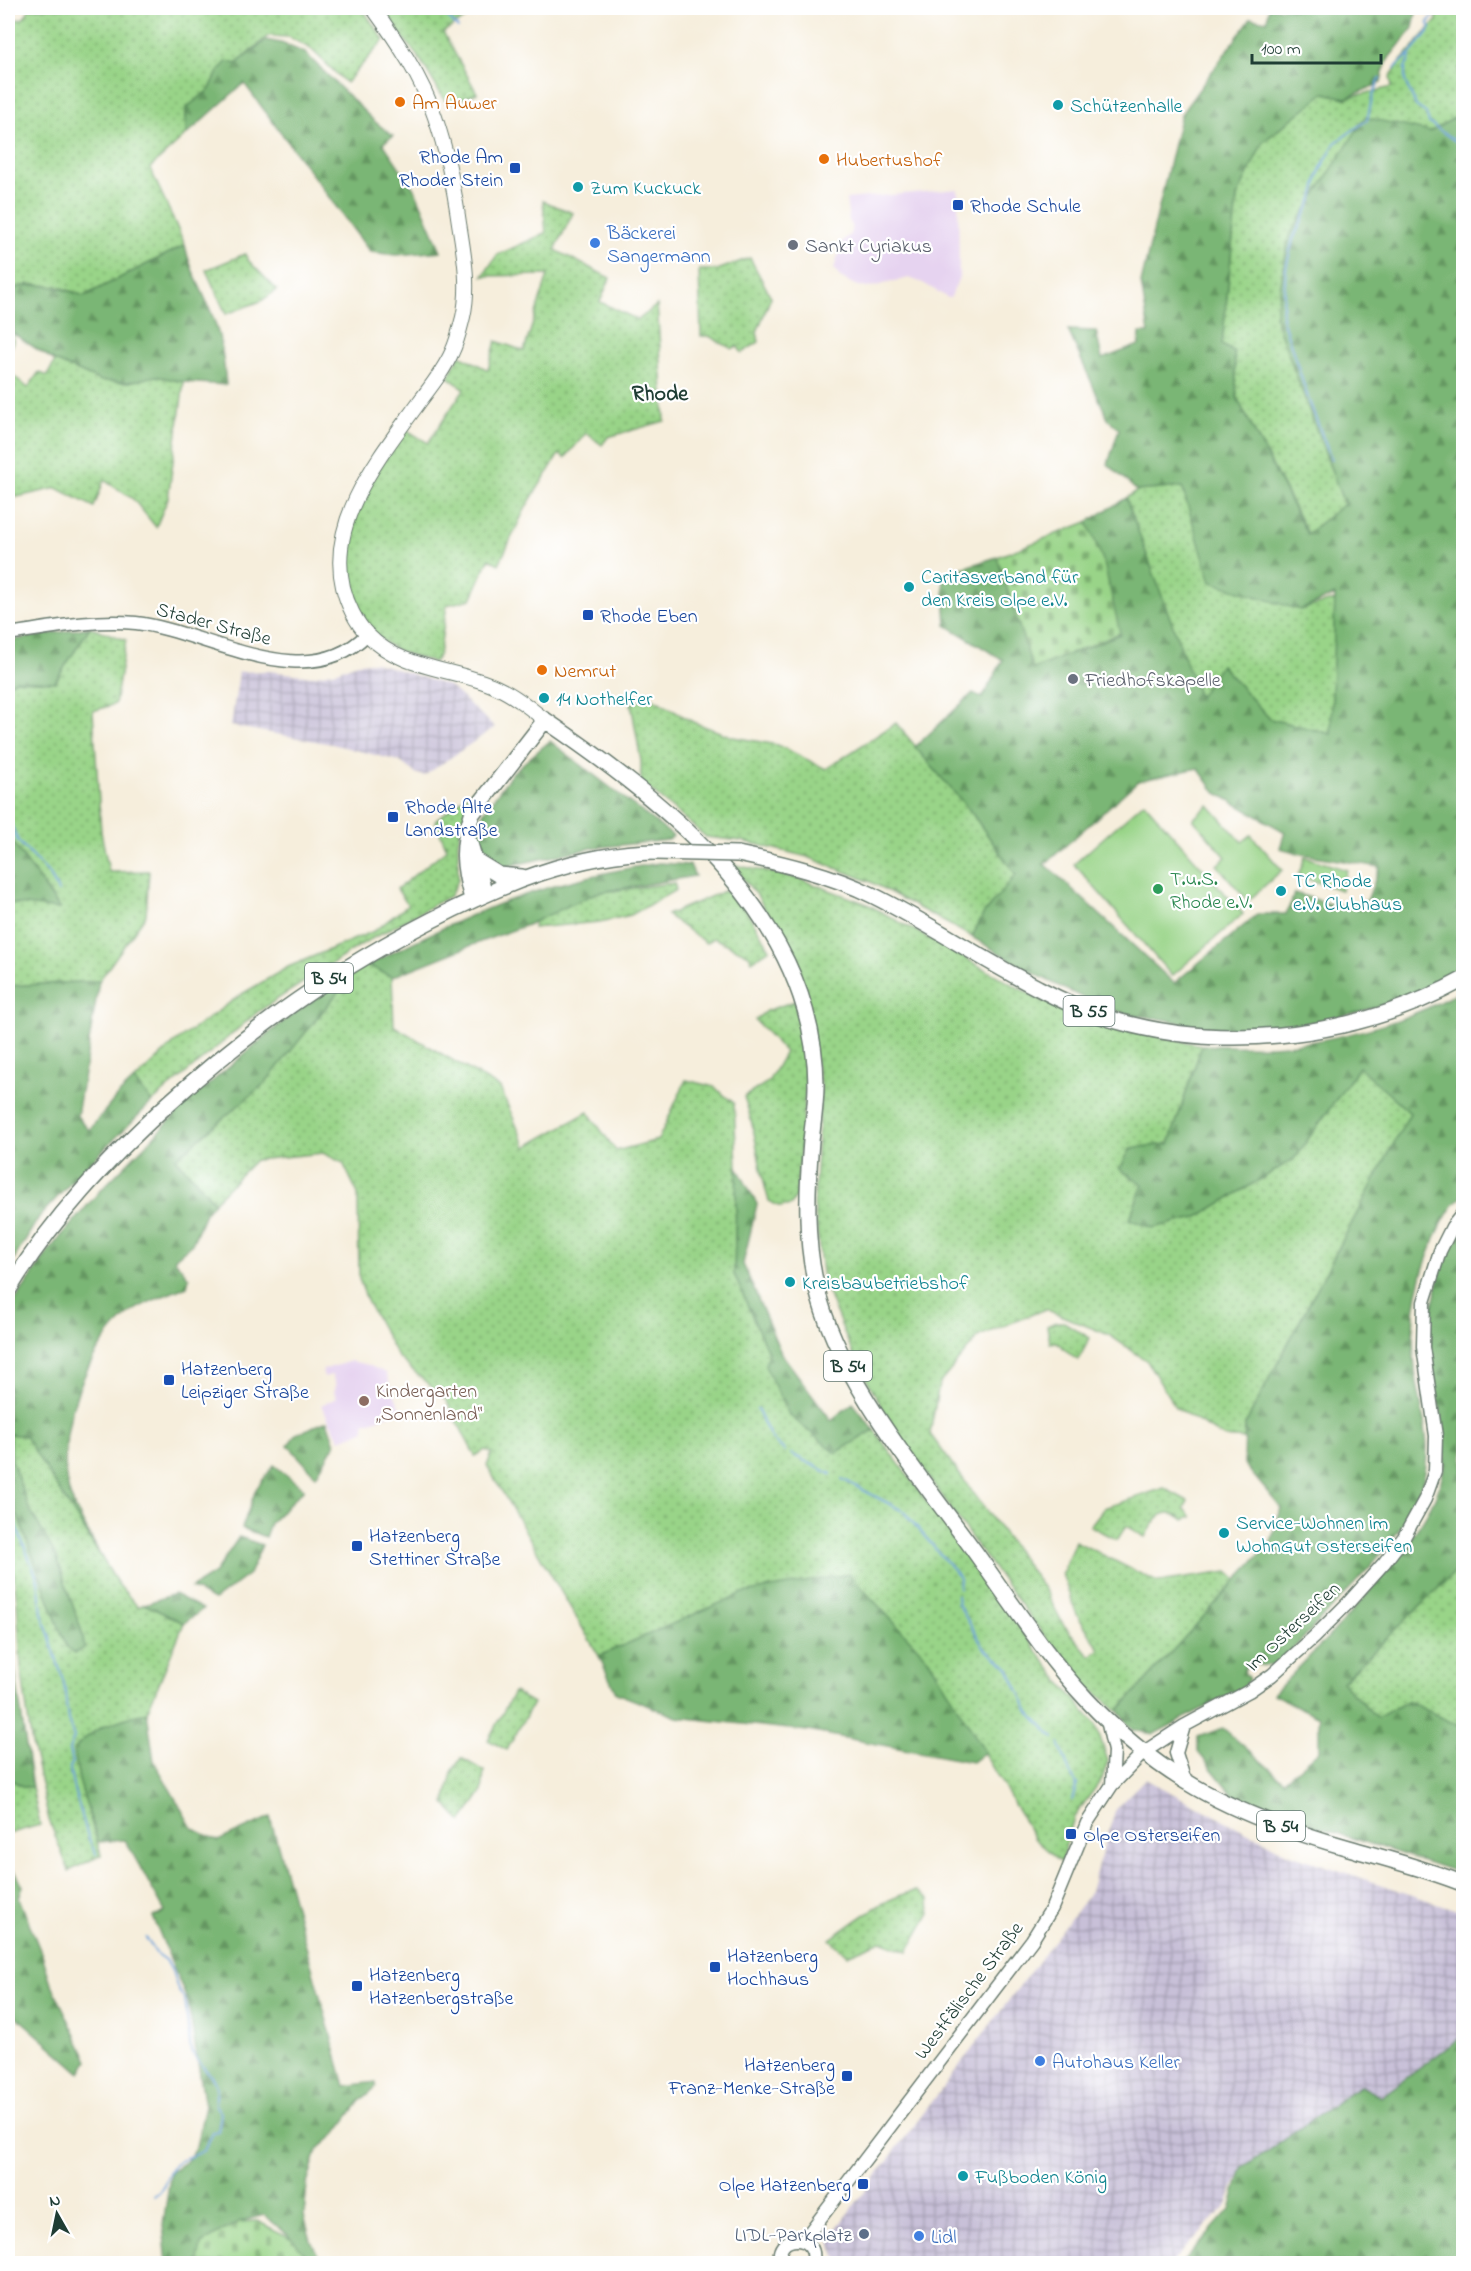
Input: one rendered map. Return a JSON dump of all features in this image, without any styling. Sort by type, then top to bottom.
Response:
[{"type":"main road","points":[[373,8],[404,54],[435,117],[450,168],[464,249],[466,285],[463,315],[453,351],[441,372],[371,471],[352,509],[342,537],[340,565],[345,594],[358,621],[367,634],[390,653],[411,662],[459,674],[497,687],[545,720],[478,804],[467,829],[463,852],[478,896]]},
{"type":"main road","name":"B 54","points":[[545,720],[641,790],[712,855],[752,904],[783,951],[808,1016],[816,1086],[811,1148],[809,1240],[815,1284],[831,1334],[866,1399],[916,1472],[1063,1672],[1107,1720],[1144,1752],[1185,1781],[1258,1818],[1464,1884]]},
{"type":"main road","points":[[467,829],[478,896]]},
{"type":"main road","name":"B 55","points":[[478,896],[528,878],[602,858],[655,852],[738,854],[804,869],[871,894],[1039,989],[1116,1021],[1161,1031],[1207,1036],[1252,1037],[1300,1033],[1345,1024],[1396,1009],[1464,979]]},
{"type":"main road","points":[[473,859],[499,875],[528,878]]},
{"type":"main road","name":"B 54","points":[[8,1291],[50,1228],[102,1168],[199,1076],[274,1015],[356,961],[383,944],[478,896]]},
{"type":"street","name":"Stader Straße","points":[[8,634],[80,624],[132,623],[169,628],[274,660],[306,662],[329,657],[346,650],[367,634]]},
{"type":"street","name":"Im Osterseifen","points":[[1144,1752],[1184,1726],[1249,1691],[1293,1657],[1384,1563],[1404,1537],[1419,1511],[1435,1471],[1437,1453],[1423,1347],[1424,1302],[1440,1251],[1452,1227],[1464,1212]]},
{"type":"street","points":[[1107,1720],[1114,1751],[1112,1785]]},
{"type":"street","points":[[1184,1726],[1176,1753],[1185,1781]]},
{"type":"street","name":"Westfälische Straße","points":[[803,2241],[1032,1940],[1052,1908],[1087,1823],[1112,1785],[1144,1752]]},
{"type":"street","points":[[781,2264],[780,2253],[784,2244],[793,2240],[803,2241],[812,2248],[812,2264]]},
{"type":"shaded area","points":[[958,189],[959,277],[951,297],[948,298],[923,283],[909,278],[867,288],[840,277],[834,269],[843,240],[850,235],[852,225],[849,221],[846,199]]},
{"type":"shaded area","points":[[374,662],[449,686],[495,727],[424,776],[415,773],[399,761],[332,744],[231,726],[239,672],[268,671],[312,676],[337,671],[357,663]]},
{"type":"shaded area","name":"Kindergarten „Sonnenland“","points":[[351,1361],[386,1373],[401,1410],[364,1423],[365,1430],[340,1440],[321,1405],[337,1398],[332,1375],[324,1377],[322,1370]]},
{"type":"shaded area","points":[[1145,1779],[1287,1853],[1463,1912],[1463,2036],[1381,2097],[1242,2169],[1226,2206],[1171,2263],[842,2263],[835,2256],[830,2237],[1089,1894],[1116,1808]]},
{"type":"green space","points":[[30,8],[362,8],[384,40],[346,83],[311,49],[289,37],[268,36],[236,64],[218,72],[210,89],[186,108],[186,135],[150,168],[185,245],[84,296],[60,287],[27,284],[9,308],[14,337],[8,354],[8,22],[24,18]]},
{"type":"green space","points":[[381,8],[474,8],[474,13],[443,32],[477,93],[447,104],[421,61]]},
{"type":"green space","points":[[1269,8],[1417,8],[1413,28],[1389,58],[1381,83],[1346,98],[1324,93],[1263,142],[1237,197],[1222,345],[1234,352],[1237,398],[1307,534],[1344,504],[1275,318],[1289,236],[1365,117],[1430,132],[1463,113],[1463,967],[1435,983],[1373,1008],[1306,1023],[1238,1029],[1195,1026],[1117,1011],[1061,987],[972,937],[984,913],[1016,875],[971,812],[915,747],[973,693],[982,698],[1003,660],[946,625],[943,574],[997,557],[1033,669],[1120,634],[1104,563],[1087,522],[1126,498],[1199,697],[1221,665],[1270,719],[1331,734],[1335,595],[1300,610],[1211,582],[1182,487],[1137,491],[1108,464],[1119,429],[1108,419],[1068,330],[1096,331],[1102,359],[1139,345],[1140,333],[1149,333],[1141,283],[1181,114],[1251,18],[1267,21]],"holes":[[[1198,768],[1215,792],[1285,832],[1280,848],[1380,867],[1367,901],[1336,906],[1295,893],[1286,914],[1258,914],[1174,983],[1045,864],[1138,781]]]},
{"type":"green space","points":[[1436,8],[1463,8],[1463,64],[1458,69],[1463,84],[1463,113],[1430,132],[1275,318],[1344,504],[1308,534],[1237,398],[1234,352],[1222,345],[1237,197],[1263,142],[1324,93],[1346,98],[1392,87],[1390,77],[1437,20]]},
{"type":"green space","points":[[266,40],[281,43],[305,53],[374,121],[393,136],[383,143],[416,192],[441,251],[396,255],[370,252],[244,83],[186,135],[186,108],[210,89],[218,72],[227,61],[236,64]]},
{"type":"green space","points":[[543,201],[573,213],[555,250],[610,278],[600,302],[638,320],[657,305],[665,421],[608,437],[602,445],[586,433],[565,458],[559,454],[526,507],[499,564],[489,559],[471,599],[447,605],[439,655],[434,662],[395,649],[369,626],[352,594],[346,557],[347,540],[356,511],[368,487],[405,429],[428,443],[464,389],[448,377],[460,355],[488,370],[496,341],[524,351],[548,275],[483,276],[497,255],[546,233]]},
{"type":"green space","points":[[185,245],[190,264],[217,328],[226,385],[184,382],[156,376],[129,382],[101,381],[55,361],[14,334],[9,308],[14,288],[41,285],[84,296]]},
{"type":"green space","points":[[245,254],[277,290],[261,301],[226,314],[206,270]]},
{"type":"green space","points":[[750,258],[771,297],[757,332],[759,342],[742,353],[737,346],[732,349],[709,336],[701,336],[699,270],[717,270]]},
{"type":"green space","points":[[55,361],[101,381],[129,382],[156,376],[184,382],[168,498],[156,527],[133,499],[104,480],[94,507],[57,488],[8,499],[8,371],[28,388],[39,372],[47,376]]},
{"type":"green space","points":[[1182,487],[1300,610],[1335,600],[1331,734],[1270,719],[1221,665],[1199,698],[1126,498],[1137,491]]},
{"type":"green space","points":[[1087,522],[1104,563],[1120,633],[1033,669],[997,557]]},
{"type":"green space","points":[[90,627],[126,640],[115,704],[93,711],[101,832],[109,872],[149,871],[146,915],[99,981],[8,986],[8,903],[60,908],[8,836],[8,685],[16,680],[55,682]]},
{"type":"green space","points":[[90,627],[55,682],[16,680],[8,685],[8,641]]},
{"type":"green space","points":[[652,698],[693,722],[733,737],[778,745],[826,769],[896,723],[971,812],[1016,875],[984,913],[972,937],[871,882],[808,857],[742,841],[706,837],[641,782],[641,761],[631,703]]},
{"type":"green space","points":[[550,741],[673,836],[669,840],[592,848],[499,868],[484,859],[475,835],[476,823],[513,772]]},
{"type":"green space","points":[[490,777],[464,818],[458,841],[458,880],[450,896],[362,944],[259,1011],[152,1102],[134,1081],[174,1043],[242,994],[288,967],[374,931],[408,905],[397,889],[447,849],[435,821]]},
{"type":"green space","name":"T.u.S. Rhode e.V.","points":[[1144,802],[1243,914],[1172,976],[1074,864]]},
{"type":"green space","points":[[1209,805],[1242,842],[1251,835],[1282,870],[1248,901],[1217,865],[1226,857],[1193,819]]},
{"type":"green space","points":[[8,836],[60,909],[8,903]]},
{"type":"green space","points":[[1305,857],[1347,870],[1341,890],[1298,876]]},
{"type":"green space","points":[[659,863],[690,865],[695,876],[596,893],[527,925],[392,977],[367,965],[459,921],[518,897],[588,877]]},
{"type":"green space","points":[[730,864],[797,878],[867,904],[1039,999],[1117,1028],[1202,1045],[1169,1144],[1131,1148],[1120,1169],[1143,1185],[1129,1219],[1152,1228],[1196,1218],[1294,1159],[1359,1067],[1410,1113],[1245,1425],[1244,1439],[1223,1437],[1175,1407],[1147,1361],[1109,1335],[1045,1309],[979,1336],[939,1384],[930,1434],[1045,1590],[1063,1624],[1090,1656],[1100,1649],[1077,1615],[1062,1574],[1075,1541],[1157,1582],[1228,1572],[1237,1580],[1118,1711],[1073,1674],[977,1546],[893,1426],[856,1361],[823,1281],[814,1203],[821,1087],[795,963],[757,895]]},
{"type":"green space","points":[[674,883],[676,890],[631,915],[600,922],[533,928],[535,920],[595,893]]},
{"type":"green space","points":[[724,891],[737,896],[770,949],[752,961],[749,955],[714,938],[706,943],[667,915]]},
{"type":"green space","points":[[367,965],[392,977],[394,1026],[500,1088],[526,1147],[588,1112],[616,1151],[658,1140],[686,1080],[714,1087],[734,1103],[737,1167],[734,1274],[768,1352],[836,1452],[874,1430],[1054,1674],[1096,1725],[1108,1761],[1102,1779],[1074,1817],[1061,1862],[1034,1838],[929,1660],[627,1646],[599,1656],[487,1466],[492,1453],[485,1450],[475,1456],[446,1400],[398,1357],[368,1303],[359,1279],[358,1194],[343,1163],[323,1153],[255,1160],[214,1202],[176,1158],[265,1083],[355,971]]},
{"type":"green space","points":[[355,971],[265,1083],[176,1158],[214,1202],[205,1213],[192,1244],[174,1259],[189,1278],[187,1286],[139,1307],[116,1326],[88,1369],[77,1393],[70,1419],[65,1469],[69,1492],[102,1558],[25,1436],[9,1434],[12,1461],[28,1506],[57,1558],[83,1636],[84,1648],[75,1653],[67,1647],[8,1489],[8,1311],[50,1249],[99,1192],[190,1100],[281,1023]]},
{"type":"green space","points":[[99,981],[77,1116],[89,1130],[118,1095],[134,1080],[152,1102],[39,1217],[8,1269],[8,986]]},
{"type":"green space","points":[[1463,989],[1463,1196],[1448,1212],[1426,1262],[1417,1292],[1413,1321],[1415,1370],[1425,1428],[1427,1457],[1421,1487],[1413,1506],[1378,1558],[1286,1656],[1268,1666],[1248,1662],[1244,1672],[1249,1679],[1244,1687],[1154,1734],[1132,1730],[1118,1711],[1271,1542],[1281,1508],[1244,1464],[1245,1425],[1410,1113],[1359,1067],[1294,1159],[1196,1218],[1152,1228],[1129,1219],[1143,1185],[1120,1169],[1131,1148],[1169,1144],[1202,1045],[1278,1046],[1344,1035],[1406,1017]]},
{"type":"green space","points":[[795,1001],[802,1035],[806,1083],[796,1197],[791,1205],[780,1207],[769,1201],[744,1097],[768,1082],[785,1052],[755,1020],[766,1011]]},
{"type":"green space","points":[[737,1167],[757,1204],[743,1264],[781,1353],[831,1420],[853,1403],[874,1430],[836,1453],[789,1415],[765,1366],[768,1352],[734,1274]]},
{"type":"green space","points":[[1463,1226],[1463,1564],[1342,1682],[1377,1718],[1408,1701],[1463,1728],[1463,1874],[1238,1801],[1198,1752],[1198,1737],[1223,1728],[1284,1781],[1319,1751],[1319,1717],[1273,1694],[1371,1590],[1418,1527],[1438,1491],[1445,1449],[1430,1351],[1430,1321],[1446,1255],[1455,1236]]},
{"type":"green space","points":[[1056,1322],[1064,1322],[1090,1338],[1078,1360],[1057,1342],[1050,1343],[1047,1326]]},
{"type":"green space","points":[[327,1421],[335,1444],[316,1476],[288,1445],[296,1434]]},
{"type":"green space","points":[[9,1433],[25,1435],[118,1584],[138,1607],[144,1604],[184,1623],[147,1712],[101,1727],[74,1750],[79,1780],[101,1855],[69,1871],[49,1820],[31,1739],[21,1668],[17,1601],[8,1529],[8,1489],[57,1622],[84,1648],[83,1636],[57,1558],[28,1506],[12,1461]]},
{"type":"green space","points":[[274,1465],[304,1489],[270,1523],[265,1537],[242,1528],[256,1489]]},
{"type":"green space","points":[[1164,1488],[1188,1501],[1184,1508],[1192,1517],[1184,1520],[1177,1515],[1165,1513],[1156,1520],[1145,1537],[1126,1526],[1117,1540],[1090,1526],[1104,1508]]},
{"type":"green space","points":[[239,1537],[262,1545],[249,1574],[214,1600],[191,1588],[215,1573]]},
{"type":"green space","points":[[1463,1564],[1463,1728],[1408,1701],[1377,1718],[1342,1682]]},
{"type":"green space","points":[[849,1574],[929,1660],[985,1752],[972,1762],[808,1731],[677,1717],[616,1693],[599,1656],[743,1593]]},
{"type":"green space","points":[[174,1594],[203,1609],[184,1623],[144,1604]]},
{"type":"green space","points":[[12,1650],[32,1787],[24,1787],[8,1778],[8,1652]]},
{"type":"green space","points":[[514,1692],[533,1703],[507,1750],[488,1740]]},
{"type":"green space","points":[[147,1712],[154,1761],[192,1828],[218,1841],[270,1817],[345,2086],[376,2082],[376,2087],[359,2102],[336,2134],[317,2150],[307,2184],[304,2216],[311,2241],[322,2263],[311,2263],[293,2239],[264,2215],[238,2222],[201,2244],[198,2263],[167,2263],[163,2225],[171,2171],[187,2161],[196,2147],[205,2106],[188,2002],[153,1917],[165,1912],[125,1840],[98,1842],[79,1780],[74,1750],[89,1735],[98,1730],[117,1721]]},
{"type":"green space","points":[[461,1758],[484,1771],[482,1792],[462,1822],[445,1804],[452,1772]]},
{"type":"green space","points":[[8,1778],[24,1787],[32,1787],[40,1825],[8,1834]]},
{"type":"green space","points":[[8,1862],[23,1886],[19,1898],[51,1983],[88,2061],[81,2073],[8,2009]]},
{"type":"green space","points":[[917,1891],[929,1899],[930,1913],[908,1951],[881,1941],[847,1955],[830,1939],[883,1904]]},
{"type":"green space","points":[[1463,2036],[1463,2263],[1182,2263],[1230,2209],[1242,2169],[1360,2086],[1381,2097]]},
{"type":"green space","points":[[257,2221],[293,2239],[311,2263],[198,2263],[201,2244],[238,2222]]},
{"type":"waterway","points":[[439,8],[458,28]]},
{"type":"waterway","points":[[1395,68],[1431,28],[1428,22],[1434,16],[1435,8]]},
{"type":"waterway","points":[[1410,54],[1409,62],[1405,67],[1405,81],[1416,106],[1426,113],[1429,123],[1464,147]]},
{"type":"waterway","points":[[1331,459],[1282,318],[1286,268],[1293,239],[1313,198],[1320,170],[1335,143],[1367,120],[1373,95],[1380,79]]},
{"type":"waterway","points":[[8,818],[18,841],[50,875],[58,891]]},
{"type":"waterway","points":[[757,1409],[771,1438],[785,1451]]},
{"type":"waterway","points":[[791,1454],[831,1474]]},
{"type":"waterway","points":[[842,1479],[903,1511],[960,1578],[959,1588]]},
{"type":"waterway","points":[[8,1506],[38,1580],[42,1613],[64,1683],[68,1721],[74,1737],[69,1750],[73,1762],[70,1767],[72,1784],[88,1838],[96,1854]]},
{"type":"waterway","points":[[957,1595],[958,1604],[985,1649],[1007,1666],[1029,1712],[1054,1738]]},
{"type":"waterway","points":[[1059,1743],[1070,1773],[1077,1784],[1072,1800]]},
{"type":"waterway","points":[[146,1938],[156,1953],[166,1960],[178,1990],[185,2000],[191,2052],[213,2079],[217,2088],[215,2105],[221,2113],[218,2132],[213,2133],[204,2150],[174,2165],[165,2184],[154,2196]]},
{"type":"place","name":"Am Auwer","points":[[400,102]]},
{"type":"place","name":"Schützenhalle","points":[[1058,105]]},
{"type":"place","name":"Hubertushof","points":[[824,159]]},
{"type":"place","name":"Rhode Am Rhoder Stein","points":[[515,168]]},
{"type":"place","name":"Zum Kuckuck","points":[[578,187]]},
{"type":"place","name":"Rhode Schule","points":[[958,205]]},
{"type":"place","name":"Bäckerei Sangermann","points":[[595,243]]},
{"type":"place","name":"Sankt Cyriakus","points":[[793,245]]},
{"type":"place","name":"Caritasverband für den Kreis Olpe e.V.","points":[[909,587]]},
{"type":"place","name":"Rhode Eben","points":[[588,615]]},
{"type":"place","name":"Nemrut","points":[[542,670]]},
{"type":"place","name":"Friedhofskapelle","points":[[1073,679]]},
{"type":"place","name":"14 Nothelfer","points":[[544,698]]},
{"type":"place","name":"Rhode Alte Landstraße","points":[[393,817]]},
{"type":"place","name":"T.u.S. Rhode e.V.","points":[[1158,889]]},
{"type":"place","name":"TC Rhode e.V. Clubhaus","points":[[1281,891]]},
{"type":"place","name":"Kreisbaubetriebshof","points":[[790,1282]]},
{"type":"place","name":"Hatzenberg Leipziger Straße","points":[[169,1380]]},
{"type":"place","name":"Kindergarten „Sonnenland“","points":[[364,1401]]},
{"type":"place","name":"Service-Wohnen im WohnGut Osterseifen","points":[[1224,1533]]},
{"type":"place","name":"Hatzenberg Stettiner Straße","points":[[357,1546]]},
{"type":"place","name":"Olpe Osterseifen","points":[[1071,1834]]},
{"type":"place","name":"Hatzenberg Hochhaus","points":[[715,1967]]},
{"type":"place","name":"Hatzenberg Hatzenbergstraße","points":[[357,1986]]},
{"type":"place","name":"Autohaus Keller","points":[[1040,2061]]},
{"type":"place","name":"Hatzenberg Franz-Menke-Straße","points":[[847,2076]]},
{"type":"place","name":"Fußboden König","points":[[963,2176]]},
{"type":"place","name":"Olpe Hatzenberg","points":[[863,2184]]},
{"type":"place","name":"LIDL-Parkplatz","points":[[864,2234]]},
{"type":"place","name":"Lidl","points":[[919,2236]]},
{"type":"district","name":"Rhode","points":[[660,392]]}]
